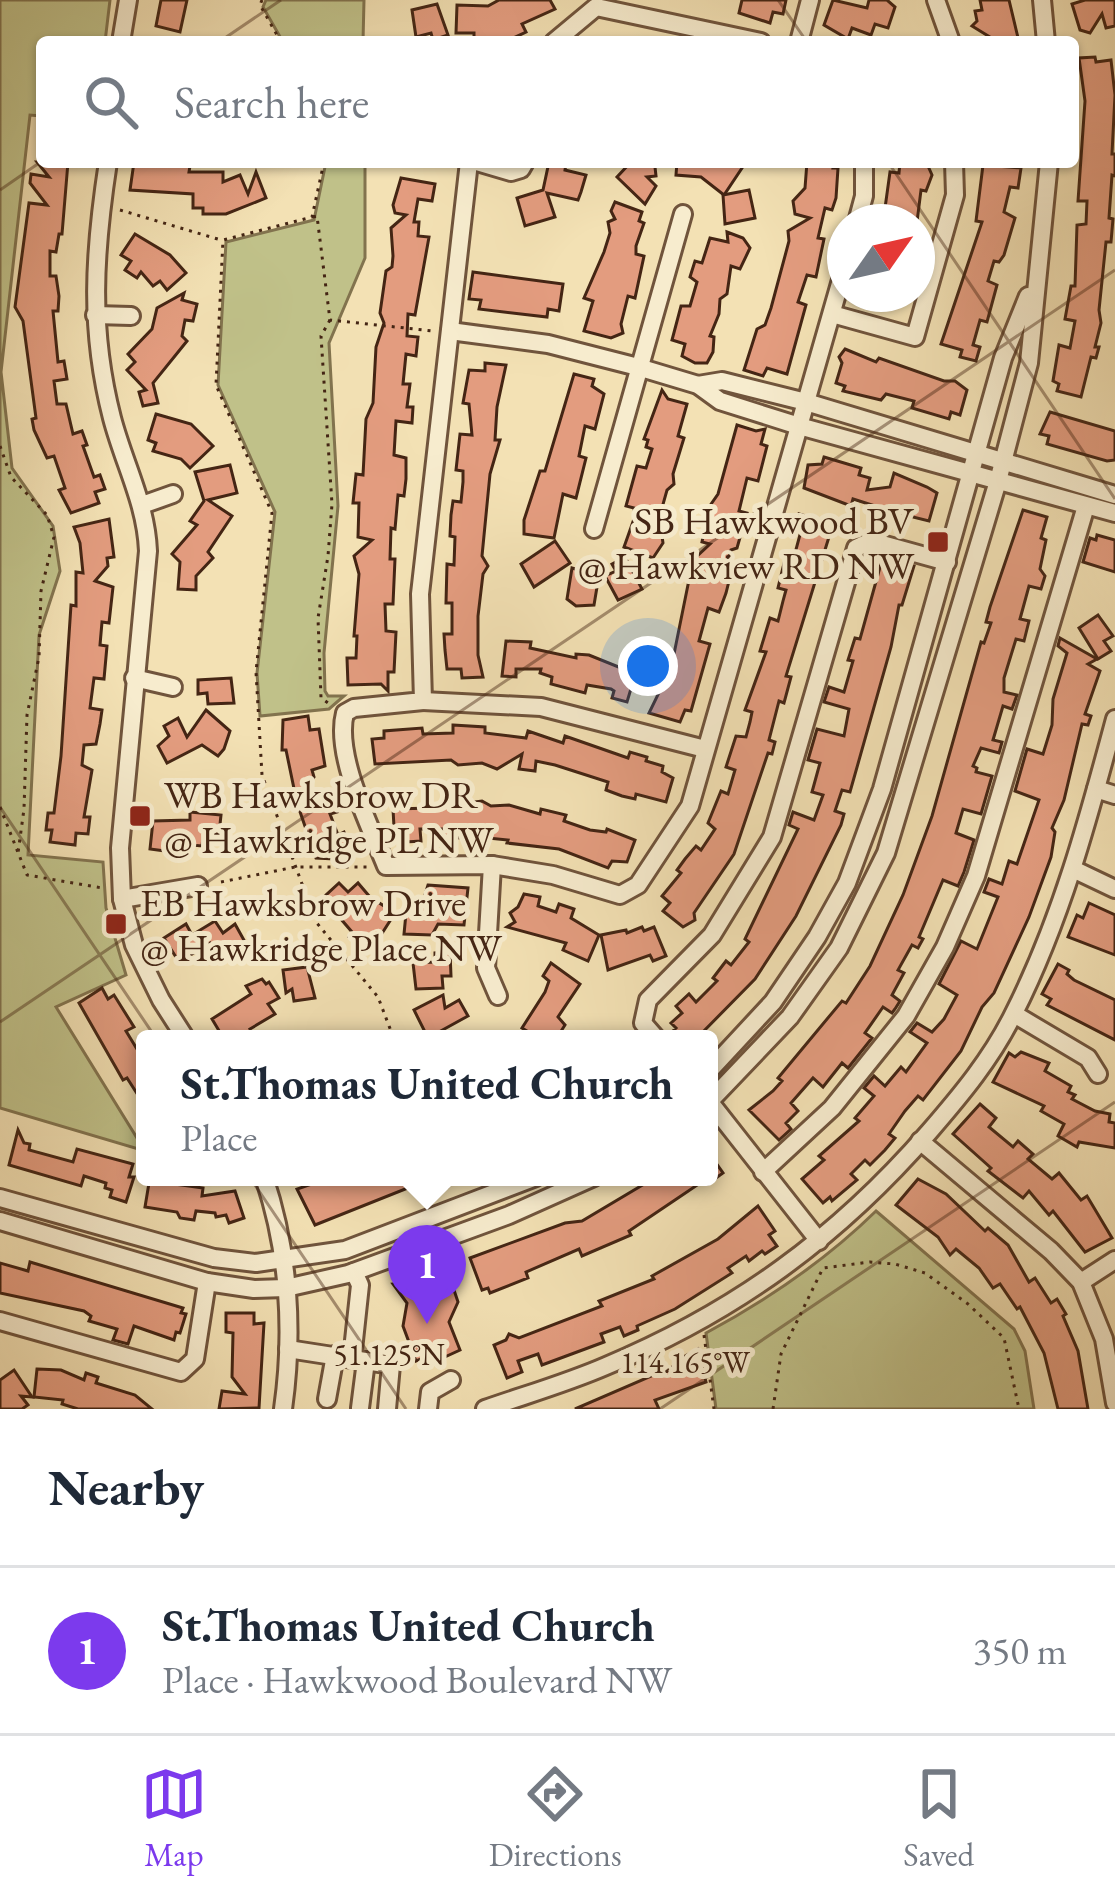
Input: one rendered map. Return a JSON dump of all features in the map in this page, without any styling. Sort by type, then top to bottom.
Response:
[{"type":"street","points":[[122,36],[128,0]]},
{"type":"street","points":[[801,36],[810,0]]},
{"type":"street","points":[[936,0],[949,36]]},
{"type":"street","points":[[1042,0],[1045,36]]},
{"type":"street","points":[[561,36],[596,7],[733,36]]},
{"type":"street","points":[[107,168],[94,281],[96,350],[113,424],[142,506],[148,551],[120,848],[122,899],[134,945],[181,1030]]},
{"type":"street","points":[[423,701],[420,594],[441,331],[471,168]]},
{"type":"street","points":[[862,204],[864,168]]},
{"type":"street","points":[[705,748],[541,707],[423,701],[354,708],[345,713],[341,728],[356,789],[386,866],[492,865],[553,875],[620,895],[638,885],[690,806],[832,314],[914,337],[955,195],[954,168]]},
{"type":"street","points":[[718,1092],[790,1017],[838,948],[886,853],[1029,363],[1049,168]]},
{"type":"street","points":[[594,529],[682,214]]},
{"type":"street","points":[[718,1061],[773,1002],[818,937],[847,883],[882,789],[1003,358],[1036,279]]},
{"type":"street","points":[[95,315],[131,316]]},
{"type":"street","points":[[441,331],[548,344],[638,367],[698,385],[720,401],[799,426],[1115,513]]},
{"type":"street","points":[[698,385],[722,381],[806,402],[1115,495]]},
{"type":"street","points":[[142,506],[173,494]]},
{"type":"street","points":[[763,1172],[832,1108],[906,1016],[945,947],[976,876],[1086,506]]},
{"type":"street","points":[[649,1030],[643,1023],[648,1000],[712,935],[772,837],[856,548],[871,541],[947,562]]},
{"type":"street","points":[[134,678],[173,687]]},
{"type":"street","points":[[484,1409],[604,1367],[697,1323],[773,1277],[883,1183],[974,1079],[1014,1014],[1075,870],[1115,719]]},
{"type":"street","points":[[882,789],[902,796]]},
{"type":"street","points":[[1096,789],[1115,795]]},
{"type":"street","points":[[492,865],[486,968],[498,996]]},
{"type":"street","points":[[1075,870],[1115,889]]},
{"type":"street","points":[[122,899],[198,886]]},
{"type":"street","points":[[1014,1014],[1088,1058],[1097,1074]]},
{"type":"street","points":[[718,1113],[819,1241]]},
{"type":"street","points":[[920,1141],[1081,1282],[1104,1339],[1115,1403]]},
{"type":"street","points":[[267,1186],[278,1218],[286,1288],[283,1409]]},
{"type":"street","points":[[0,1198],[214,1258],[256,1263],[345,1250],[512,1186]]},
{"type":"street","points":[[0,1221],[207,1282],[286,1288],[354,1272],[574,1186]]},
{"type":"street","points":[[1081,1282],[1115,1260]]},
{"type":"street","points":[[354,1272],[360,1285],[351,1358],[360,1408]]},
{"type":"street","points":[[0,1321],[181,1372],[195,1359],[207,1282]]},
{"type":"street","points":[[288,1349],[392,1365],[387,1409]]},
{"type":"street","points":[[327,1400],[351,1358]]},
{"type":"street","points":[[428,1409],[430,1393],[451,1379]]},
{"type":"path","points":[[262,0],[260,5],[278,36]]},
{"type":"path","points":[[312,217],[323,168]]},
{"type":"path","points":[[120,210],[223,240],[317,216],[330,320],[321,335],[332,504],[318,618],[321,698],[333,706]]},
{"type":"path","points":[[223,240],[216,385],[272,513],[256,672],[262,775],[316,922],[378,997],[391,1030]]},
{"type":"path","points":[[330,320],[441,331]]},
{"type":"path","points":[[0,446],[11,477],[46,515],[54,537],[41,591],[39,657],[27,715],[17,853]]},
{"type":"path","points":[[0,807],[26,875],[102,888]]},
{"type":"path","points":[[6,823],[22,821]]},
{"type":"path","points":[[220,882],[295,867],[386,866]]},
{"type":"path","points":[[773,1409],[781,1354],[824,1268],[870,1262],[925,1273],[990,1322],[1004,1338],[1019,1409]]},
{"type":"path","points":[[697,1323],[704,1336],[714,1409]]},
{"type":"green space","points":[[0,0],[110,0],[106,36],[36,36],[36,116],[30,115],[1,372],[12,468],[53,526],[60,571],[39,635],[28,855],[103,862],[106,908],[126,975],[56,1007],[136,1136],[136,1148],[0,1108]]},
{"type":"green space","points":[[266,0],[364,0],[363,36],[280,36],[263,7]]},
{"type":"green space","points":[[325,168],[365,168],[365,258],[329,343],[338,506],[324,653],[325,691],[328,696],[344,696],[329,709],[260,716],[257,673],[275,512],[218,385],[226,242],[314,220]]},
{"type":"green space","points":[[876,1211],[1014,1329],[1025,1351],[1034,1409],[716,1409],[706,1333],[796,1278]]},
{"type":"building","points":[[161,0],[187,0],[180,32],[156,26]]},
{"type":"building","points":[[499,0],[550,0],[555,9],[522,24],[526,32],[518,36],[456,33],[457,5],[488,6]]},
{"type":"building","points":[[742,0],[786,0],[783,14],[773,12],[770,23],[739,13]]},
{"type":"building","points":[[833,0],[867,8],[869,0],[887,0],[895,7],[888,28],[875,24],[871,35],[852,28],[849,36],[843,36],[824,25]]},
{"type":"building","points":[[980,0],[1009,0],[1018,36],[988,36],[972,26],[977,21],[975,11],[982,10]]},
{"type":"building","points":[[1115,0],[1115,26],[1106,28],[1102,14],[1090,33],[1080,30],[1072,4]]},
{"type":"building","points":[[437,4],[448,35],[416,36],[412,10]]},
{"type":"building","points":[[1095,57],[1096,62],[1111,60],[1115,176],[1111,242],[1106,242],[1095,347],[1099,347],[1096,358],[1091,357],[1081,397],[1057,391],[1059,384],[1053,381],[1059,345],[1070,348],[1075,321],[1065,319],[1071,286],[1075,286],[1077,225],[1086,224],[1087,201],[1078,201],[1085,101],[1079,58]]},
{"type":"building","points":[[42,168],[68,168],[62,234],[56,252],[50,251],[50,276],[56,276],[59,296],[58,311],[53,311],[58,362],[64,361],[67,379],[54,381],[57,404],[66,404],[73,434],[82,431],[94,477],[100,475],[105,489],[95,492],[99,503],[71,513],[59,490],[65,488],[54,456],[47,458],[34,430],[23,321],[15,307],[29,203],[47,205],[30,183],[31,174],[49,177]]},
{"type":"building","points":[[133,168],[190,168],[189,172],[223,172],[223,182],[240,175],[248,194],[256,172],[266,198],[226,214],[203,214],[203,208],[193,208],[193,194],[130,190]]},
{"type":"building","points":[[548,168],[586,175],[578,200],[547,193],[555,217],[525,226],[517,198],[543,190]]},
{"type":"building","points":[[625,168],[655,168],[656,176],[647,177],[656,186],[645,204],[617,177]]},
{"type":"building","points":[[677,168],[742,168],[724,195],[701,177],[676,175]]},
{"type":"building","points":[[807,168],[838,168],[836,198],[825,208],[818,238],[824,239],[816,277],[807,275],[798,302],[806,305],[787,374],[767,368],[763,376],[744,370],[757,329],[765,325],[771,308],[788,231],[810,218],[795,214],[793,201],[805,188]]},
{"type":"building","points":[[929,168],[932,175],[926,191],[921,190],[919,204],[886,204],[890,172]]},
{"type":"building","points":[[983,168],[1021,168],[1018,188],[1010,187],[1004,212],[1015,218],[1004,255],[994,261],[988,281],[997,285],[987,322],[980,320],[973,345],[980,347],[976,361],[960,357],[962,350],[941,344],[982,222],[976,221]]},
{"type":"building","points":[[401,178],[435,184],[432,201],[418,199],[414,222],[419,222],[418,236],[429,237],[415,315],[408,314],[407,336],[418,337],[416,356],[406,354],[403,384],[410,384],[407,407],[413,407],[412,423],[396,421],[394,455],[406,458],[406,479],[404,496],[398,495],[395,529],[391,528],[393,604],[385,604],[386,631],[396,632],[388,691],[381,684],[348,685],[347,658],[356,658],[359,574],[354,556],[372,540],[358,537],[359,503],[353,503],[356,474],[363,475],[366,419],[373,403],[376,347],[384,323],[380,313],[386,271],[392,267],[391,228],[406,215],[395,213],[393,205]]},
{"type":"building","points":[[749,190],[755,218],[725,224],[723,195]]},
{"type":"building","points":[[615,202],[642,212],[636,254],[644,256],[635,298],[628,296],[623,333],[611,338],[584,331],[593,301],[584,298],[610,233],[608,222],[615,219],[611,211]]},
{"type":"building","points":[[727,232],[743,238],[750,248],[740,269],[731,266],[727,294],[720,299],[710,336],[714,337],[713,352],[707,363],[695,363],[682,356],[685,344],[672,340],[681,306],[690,306],[697,282],[690,277],[695,261],[702,263],[710,238],[728,242]]},
{"type":"building","points":[[135,234],[170,255],[186,273],[167,290],[160,281],[153,286],[141,272],[137,278],[125,270],[131,261],[121,255]]},
{"type":"building","points":[[473,272],[563,284],[559,311],[548,309],[547,317],[479,309],[481,300],[469,299]]},
{"type":"building","points":[[184,293],[182,300],[197,304],[193,321],[185,320],[182,336],[187,341],[153,383],[158,403],[143,406],[139,392],[146,390],[127,370],[135,362],[128,354],[152,329],[157,308]]},
{"type":"building","points":[[845,349],[876,362],[879,358],[955,381],[967,390],[960,415],[951,412],[949,419],[912,408],[914,401],[886,394],[881,400],[843,391],[845,386],[836,383],[842,363],[839,357]]},
{"type":"building","points":[[485,363],[506,365],[497,407],[495,440],[500,440],[490,474],[482,556],[488,566],[478,616],[483,677],[462,678],[461,669],[447,669],[444,634],[452,634],[452,603],[446,603],[447,564],[454,565],[451,515],[453,501],[461,502],[463,482],[463,471],[456,470],[460,434],[472,435],[469,404],[463,403],[469,370],[485,371]]},
{"type":"building","points":[[574,374],[594,379],[592,386],[604,394],[595,429],[585,426],[579,456],[586,458],[576,498],[563,494],[554,538],[524,534],[524,520],[540,471],[545,471]]},
{"type":"building","points":[[662,390],[668,399],[687,404],[678,436],[684,438],[674,484],[667,490],[655,533],[663,543],[653,558],[624,547],[635,516],[634,508],[626,506],[637,466],[646,468],[652,449],[644,439]]},
{"type":"building","points":[[1050,412],[1115,431],[1115,460],[1047,444],[1049,436],[1040,434]]},
{"type":"building","points":[[156,414],[191,424],[213,446],[190,468],[181,459],[153,451],[156,443],[148,440]]},
{"type":"building","points":[[737,425],[765,429],[761,444],[767,446],[758,481],[747,478],[739,511],[747,513],[724,573],[730,577],[726,593],[719,612],[708,608],[699,641],[710,644],[691,711],[685,710],[680,722],[649,713],[669,672],[664,665],[674,654],[693,560],[710,544],[702,542],[709,507],[718,494]]},
{"type":"building","points":[[824,457],[861,468],[859,475],[870,478],[867,490],[890,487],[894,473],[937,493],[929,521],[901,514],[899,520],[870,511],[872,505],[853,499],[851,506],[804,488],[808,465],[822,464]]},
{"type":"building","points":[[230,465],[237,493],[208,500],[232,516],[208,552],[213,558],[196,576],[196,590],[178,589],[180,562],[172,554],[197,525],[190,521],[204,501],[195,472]]},
{"type":"building","points":[[1023,510],[1047,517],[1041,538],[1046,540],[1040,569],[1045,576],[1041,589],[1029,586],[1020,619],[1029,621],[1024,641],[1016,639],[1004,678],[1004,692],[1017,695],[1012,709],[1003,706],[993,740],[1002,742],[999,753],[981,748],[973,766],[976,772],[992,776],[981,814],[963,809],[956,833],[974,840],[964,872],[958,886],[943,880],[919,937],[923,939],[918,948],[912,945],[898,970],[904,973],[892,995],[900,1001],[895,1009],[892,1013],[883,1007],[865,1033],[872,1038],[848,1068],[842,1063],[823,1087],[813,1078],[791,1103],[798,1111],[786,1123],[791,1129],[779,1140],[749,1110],[773,1091],[782,1081],[778,1078],[842,1001],[846,1003],[870,966],[903,895],[932,816],[981,642],[991,623],[986,622],[990,607]]},
{"type":"building","points":[[799,514],[833,524],[786,676],[791,677],[784,703],[779,701],[769,740],[775,742],[772,754],[768,753],[734,854],[694,913],[695,920],[683,927],[663,911],[670,903],[662,896],[681,873],[677,870],[685,859],[696,846],[701,850],[715,829],[708,823],[721,791],[728,794],[735,770],[726,767],[736,736],[746,737],[752,712],[745,710],[766,652],[760,651],[770,618],[778,621],[786,590],[778,588],[786,555],[794,557],[801,531],[795,530]]},
{"type":"building","points":[[109,519],[114,557],[107,558],[108,566],[95,581],[113,587],[109,623],[102,622],[100,645],[107,646],[104,679],[94,678],[90,708],[102,710],[96,744],[84,745],[82,765],[92,770],[84,817],[90,817],[88,834],[76,833],[75,845],[50,842],[52,830],[46,830],[48,813],[54,813],[61,756],[71,605],[76,606],[76,572],[83,573],[74,527]]},
{"type":"building","points":[[1097,535],[1115,540],[1115,572],[1083,562],[1090,538],[1096,540]]},
{"type":"building","points":[[555,541],[570,563],[534,587],[521,564]]},
{"type":"building","points":[[625,557],[642,589],[618,600],[605,576],[616,571],[612,564]]},
{"type":"building","points":[[882,560],[914,566],[899,605],[850,792],[842,790],[835,811],[844,814],[841,825],[796,916],[755,979],[705,1030],[674,1030],[671,1023],[682,1013],[676,1006],[689,994],[696,1002],[717,981],[713,978],[726,961],[731,965],[749,942],[745,939],[798,829],[789,825],[793,812],[814,820],[823,795],[812,792],[820,763],[808,760],[817,729],[844,736],[849,709],[824,702],[829,687],[844,692],[853,661],[848,660],[855,638],[860,639]]},
{"type":"building","points":[[572,568],[586,572],[585,579],[598,581],[594,605],[576,606],[567,599]]},
{"type":"building","points":[[1098,615],[1113,636],[1104,641],[1111,651],[1098,659],[1079,628]]},
{"type":"building","points":[[1060,638],[1097,659],[1088,664],[1100,671],[1085,714],[1091,716],[1088,725],[1082,724],[1064,800],[1052,828],[1051,857],[1029,917],[961,1051],[923,1100],[918,1096],[905,1111],[889,1134],[895,1138],[885,1150],[870,1165],[865,1160],[851,1174],[857,1180],[823,1203],[802,1179],[824,1160],[819,1156],[859,1121],[855,1118],[874,1096],[864,1088],[874,1076],[885,1086],[901,1067],[906,1072],[927,1043],[910,1032],[917,1023],[932,1032],[944,1019],[957,995],[939,984],[961,941],[977,949],[998,897],[984,892],[989,879],[1002,884],[1009,861],[1017,864],[1039,800],[1015,791],[1027,749],[1043,754],[1052,725],[1053,699],[1067,653],[1058,646]]},
{"type":"building","points":[[506,641],[531,642],[530,648],[576,658],[576,654],[589,655],[621,668],[626,664],[636,672],[627,702],[612,698],[611,689],[587,685],[585,693],[551,684],[552,677],[540,673],[541,669],[516,669],[516,677],[502,676]]},
{"type":"building","points":[[231,678],[234,703],[208,704],[207,693],[198,694],[198,680]]},
{"type":"building","points":[[206,710],[230,731],[224,749],[218,756],[202,745],[167,763],[158,746],[169,736],[164,726],[178,718],[187,737]]},
{"type":"building","points":[[308,716],[310,730],[319,729],[325,766],[312,770],[314,777],[300,797],[322,790],[325,802],[333,799],[337,812],[330,814],[352,852],[335,859],[316,858],[286,750],[282,750],[283,720]]},
{"type":"building","points":[[453,725],[485,727],[485,733],[526,738],[528,731],[563,743],[565,736],[628,758],[630,752],[647,757],[646,761],[663,766],[662,772],[673,778],[666,802],[636,794],[635,799],[622,796],[606,790],[608,782],[555,765],[536,761],[535,771],[519,769],[522,754],[497,769],[451,760],[375,764],[372,739],[384,738],[384,731],[422,728],[423,734],[453,733]]},
{"type":"building","points":[[443,800],[451,805],[482,801],[540,814],[541,809],[566,815],[564,821],[590,830],[607,829],[635,840],[627,862],[612,861],[608,868],[559,849],[458,835],[443,838],[443,829],[420,829],[421,841],[406,842],[405,834],[387,836],[394,827],[393,809],[433,808]]},
{"type":"building","points":[[190,812],[221,815],[219,834],[207,833],[202,846],[150,849],[153,821],[190,820]]},
{"type":"building","points":[[339,883],[348,892],[358,883],[395,913],[372,949],[349,937],[352,932],[328,904],[325,896]]},
{"type":"building","points":[[428,885],[468,888],[464,925],[438,924],[432,935],[404,934],[407,903],[421,907]]},
{"type":"building","points":[[524,894],[540,897],[538,906],[556,912],[559,904],[574,909],[571,918],[599,935],[588,961],[563,950],[566,943],[507,927],[515,922],[510,913]]},
{"type":"building","points":[[1089,903],[1115,915],[1115,955],[1068,937],[1077,915],[1083,918]]},
{"type":"building","points":[[215,921],[223,933],[235,924],[245,942],[220,958],[210,943],[179,962],[164,938],[186,924],[192,935]]},
{"type":"building","points":[[642,927],[644,931],[654,927],[666,956],[653,961],[650,955],[608,970],[601,935]]},
{"type":"building","points":[[450,952],[451,976],[442,976],[443,988],[416,989],[413,963],[435,962],[435,953]]},
{"type":"building","points":[[551,963],[580,984],[558,1017],[565,1025],[562,1030],[522,1028],[545,992],[549,981],[543,976]]},
{"type":"building","points":[[1058,964],[1074,980],[1115,1000],[1115,1040],[1047,1005],[1051,999],[1042,994]]},
{"type":"building","points":[[307,967],[315,998],[294,1001],[292,989],[286,993],[283,970]]},
{"type":"building","points":[[262,979],[269,982],[279,998],[268,1004],[275,1014],[251,1030],[219,1030],[212,1019],[251,994],[246,986]]},
{"type":"building","points":[[102,988],[108,999],[114,995],[134,1027],[126,1031],[136,1047],[136,1092],[127,1078],[123,1080],[79,1003]]},
{"type":"building","points":[[443,995],[445,1008],[459,1000],[468,1016],[443,1030],[424,1030],[414,1010]]},
{"type":"building","points":[[1021,1052],[1049,1063],[1045,1071],[1071,1086],[1072,1099],[1110,1114],[1109,1122],[1115,1123],[1115,1148],[1079,1142],[1077,1147],[1058,1136],[1064,1124],[1041,1111],[1044,1106],[993,1082],[1009,1053],[1015,1057]]},
{"type":"building","points":[[980,1104],[996,1118],[989,1127],[1013,1147],[1018,1141],[1033,1154],[1028,1159],[1052,1179],[1059,1173],[1081,1200],[1087,1196],[1112,1238],[1085,1252],[1053,1211],[1049,1215],[1029,1191],[1023,1198],[988,1171],[991,1168],[953,1134]]},
{"type":"building","points":[[18,1130],[24,1143],[30,1144],[29,1150],[73,1162],[77,1149],[133,1164],[126,1202],[110,1197],[112,1190],[105,1188],[106,1183],[84,1176],[81,1186],[9,1165]]},
{"type":"building","points":[[918,1179],[946,1194],[985,1231],[988,1228],[1008,1245],[1029,1282],[1035,1278],[1051,1303],[1057,1299],[1078,1351],[1088,1409],[1058,1409],[1044,1353],[1020,1307],[1000,1284],[993,1288],[979,1268],[956,1249],[950,1255],[938,1237],[896,1205]]},
{"type":"building","points":[[148,1186],[203,1188],[202,1196],[235,1191],[244,1218],[229,1223],[226,1215],[196,1211],[194,1220],[145,1207]]},
{"type":"building","points":[[306,1186],[413,1186],[315,1225],[297,1189]]},
{"type":"building","points":[[641,1186],[696,1186],[629,1231],[631,1235],[582,1256],[579,1249],[490,1293],[488,1288],[482,1290],[470,1258],[582,1221]]},
{"type":"building","points":[[758,1206],[775,1231],[769,1235],[777,1246],[749,1261],[746,1256],[728,1268],[732,1273],[675,1309],[637,1326],[638,1330],[624,1336],[620,1327],[601,1334],[604,1342],[542,1365],[538,1354],[518,1361],[522,1372],[507,1378],[494,1345],[509,1334],[519,1338],[602,1306],[599,1301],[654,1279],[652,1276],[718,1239]]},
{"type":"building","points":[[30,1262],[183,1308],[181,1313],[186,1314],[180,1333],[176,1332],[174,1340],[134,1326],[128,1344],[113,1340],[117,1329],[89,1321],[91,1316],[84,1311],[0,1293],[0,1263],[28,1271]]},
{"type":"building","points":[[432,1280],[454,1290],[458,1302],[449,1322],[460,1350],[423,1367],[421,1359],[416,1361],[403,1326],[407,1303],[393,1284]]},
{"type":"building","points":[[226,1313],[254,1313],[254,1324],[264,1323],[259,1408],[219,1409],[222,1391],[245,1394],[232,1377],[233,1333],[226,1332]]},
{"type":"building","points":[[698,1349],[706,1382],[655,1400],[659,1409],[575,1409],[677,1365],[676,1361]]},
{"type":"building","points":[[37,1369],[61,1370],[84,1380],[86,1373],[98,1377],[96,1383],[135,1395],[152,1409],[78,1409],[62,1404],[63,1400],[34,1397]]},
{"type":"building","points":[[14,1370],[32,1397],[21,1396],[28,1405],[22,1409],[0,1409],[0,1380]]},
{"type":"place","name":"SB Hawkwood BV @ Hawkview RD NW","points":[[938,542]]},
{"type":"place","name":"WB Hawksbrow DR @ Hawkridge PL NW","points":[[140,816]]},
{"type":"place","name":"EB Hawksbrow Drive @ Hawkridge Place NW","points":[[116,924]]},
{"type":"place","name":"St.Thomas United Church","points":[[427,1324]]}]
